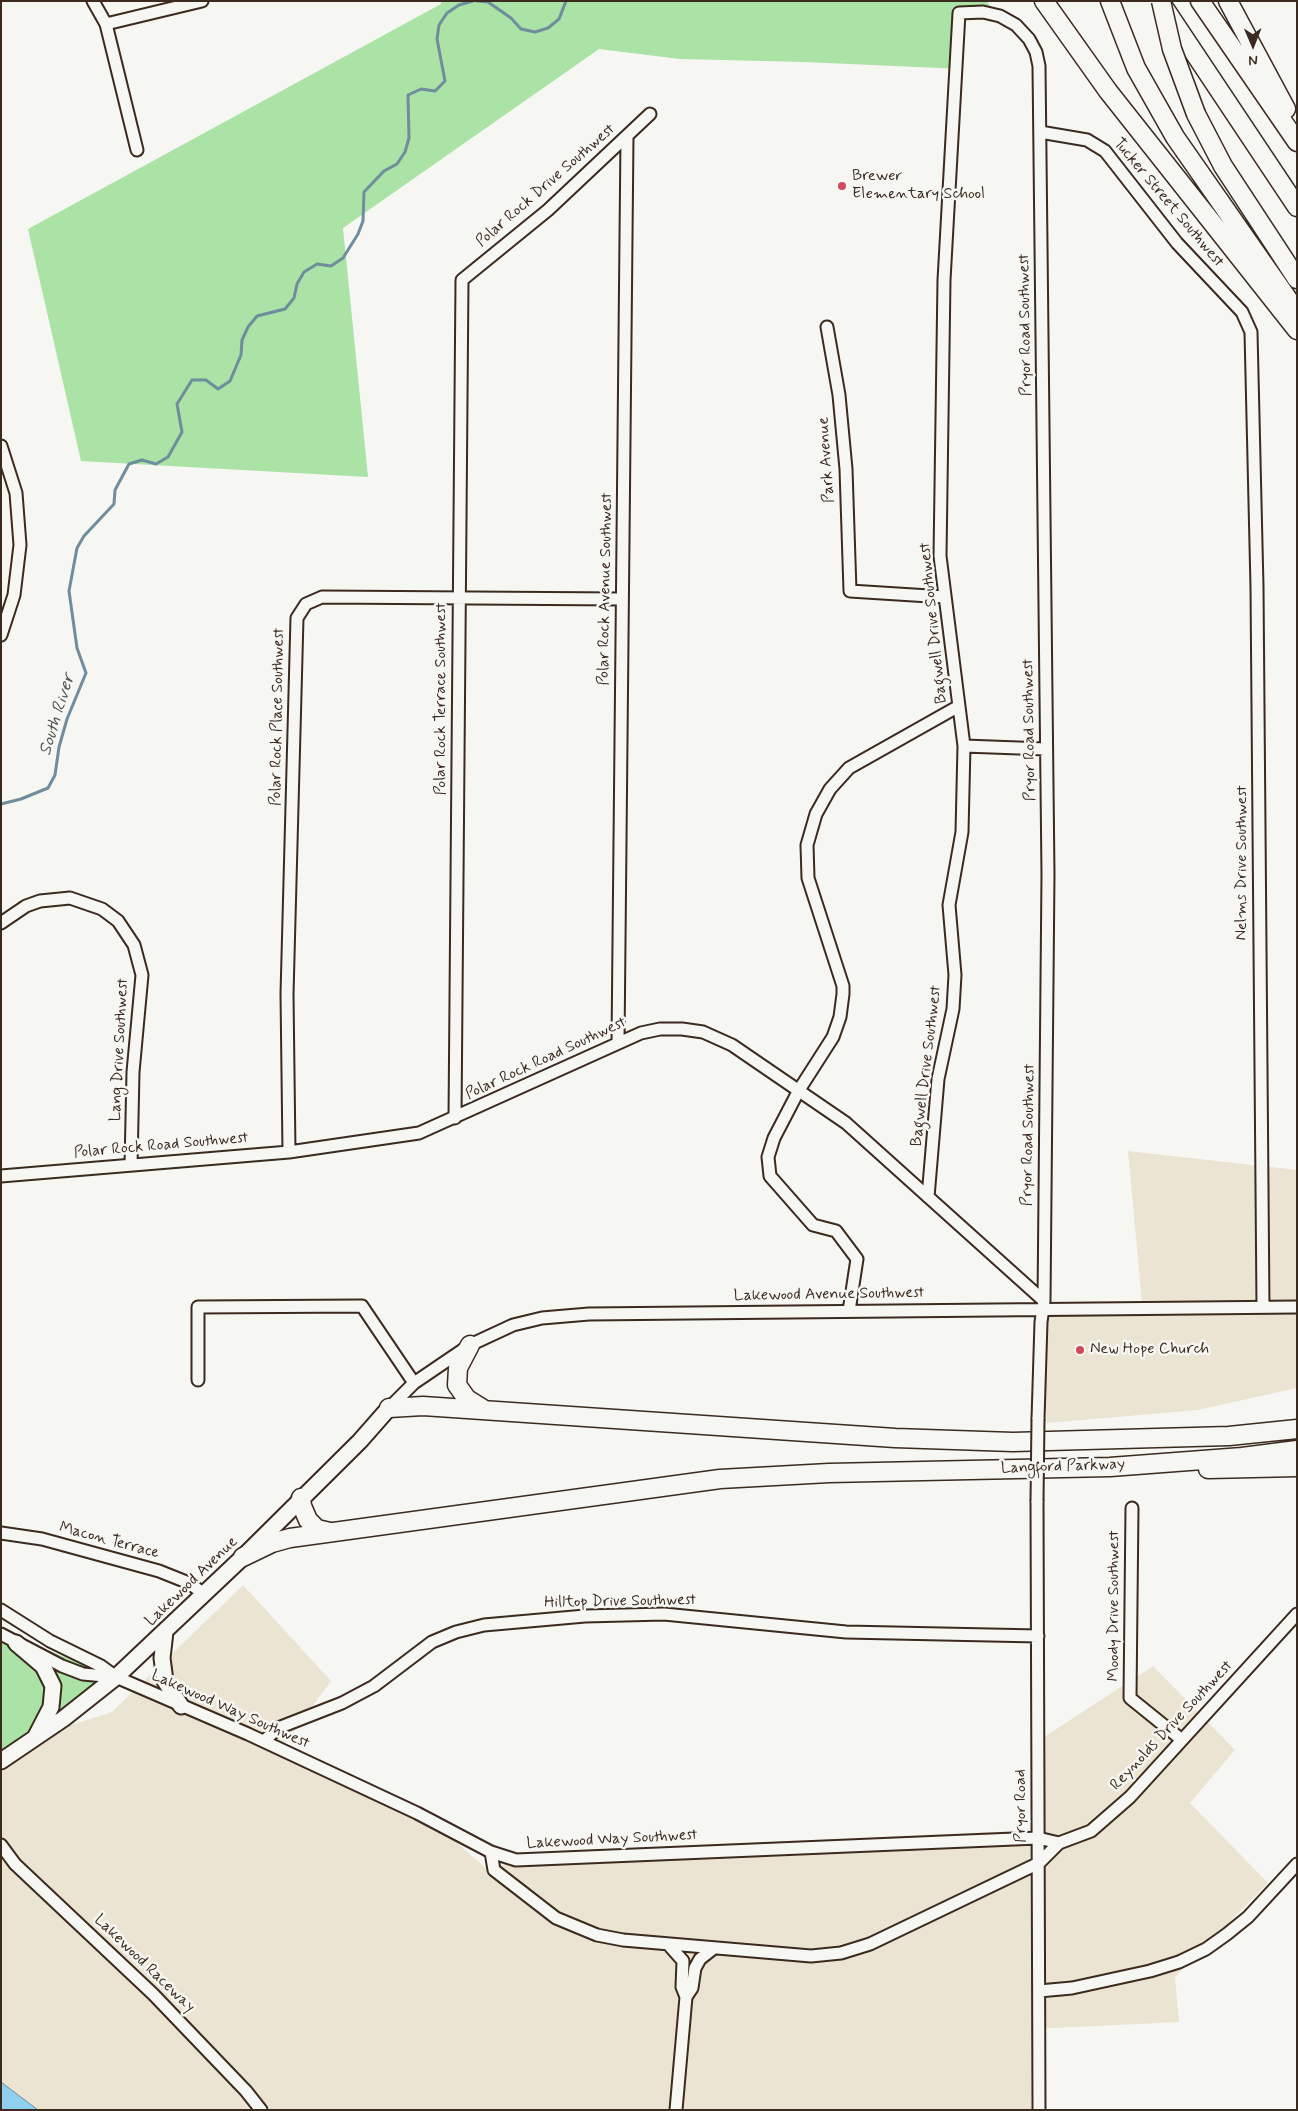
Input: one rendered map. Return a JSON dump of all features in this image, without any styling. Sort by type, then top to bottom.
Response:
[{"type":"highway","points":[[1044,1],[1080,54],[1297,330]]},
{"type":"highway","points":[[1049,1],[1080,54]]},
{"type":"highway","points":[[1110,1],[1136,68],[1175,136],[1297,312]]},
{"type":"highway","points":[[1161,1],[1175,58],[1196,114],[1223,166],[1297,279]]},
{"type":"highway","points":[[1161,1],[1297,207]]},
{"type":"highway","points":[[1200,1],[1297,142]]},
{"type":"highway","points":[[1228,1],[1297,129]]},
{"type":"highway","points":[[470,1345],[458,1368],[457,1386],[467,1399],[483,1409]]},
{"type":"highway","name":"Langford Parkway","points":[[389,1408],[423,1406],[483,1409],[895,1438],[1013,1442],[1229,1436],[1297,1429]]},
{"type":"highway","points":[[1229,1436],[1297,1421]]},
{"type":"highway","name":"Langford Parkway","points":[[242,1557],[290,1538],[720,1478],[829,1473],[1110,1467],[1242,1457],[1297,1450]]},
{"type":"highway","points":[[1110,1467],[1243,1470],[1297,1467]]},
{"type":"highway","points":[[301,1498],[308,1520],[317,1529],[330,1532]]},
{"type":"main road","name":"Lakewood Avenue","points":[[1,1760],[33,1741],[116,1678],[242,1557],[389,1408]]},
{"type":"main road","points":[[165,1632],[162,1658],[164,1681],[181,1706]]},
{"type":"main road","points":[[16,1642],[43,1666],[54,1686],[51,1707],[33,1741]]},
{"type":"street","points":[[93,1],[106,24],[137,150]]},
{"type":"street","points":[[106,24],[202,1]]},
{"type":"street","name":"Pryor Road Southwest","points":[[958,13],[983,12],[1000,16],[1016,26],[1029,38],[1036,52],[1039,66],[1048,874],[1043,1306],[1038,1419],[1037,1501]]},
{"type":"street","name":"Bagwell Drive Southwest","points":[[928,1197],[938,1079],[953,1009],[955,975],[949,932],[948,905],[962,832],[964,746],[940,556],[944,280],[958,13]]},
{"type":"street","name":"Polar Rock Drive Southwest","points":[[462,280],[548,210],[650,114]]},
{"type":"street","name":"Tucker Street Southwest","points":[[1040,132],[1088,140],[1105,151],[1177,243],[1242,312],[1251,332],[1253,418]]},
{"type":"street","name":"Polar Rock Avenue Southwest","points":[[618,1042],[627,137]]},
{"type":"street","name":"Polar Rock Terrace Southwest","points":[[456,1118],[462,280]]},
{"type":"street","name":"Park Avenue","points":[[828,327],[846,469],[850,591],[945,597]]},
{"type":"street","name":"Nelms Drive Southwest","points":[[1253,418],[1257,596],[1263,1307]]},
{"type":"street","points":[[1,446],[16,493],[20,545],[14,595],[1,635]]},
{"type":"street","name":"Polar Rock Place Southwest","points":[[290,1152],[287,994],[297,618],[306,604],[322,597],[622,599]]},
{"type":"street","points":[[849,1311],[857,1259],[836,1231],[813,1226],[770,1176],[768,1157],[774,1138],[799,1090],[833,1037],[840,1017],[843,994],[843,986],[808,878],[807,845],[816,814],[830,789],[850,768],[959,706]]},
{"type":"street","points":[[964,746],[1046,749]]},
{"type":"street","name":"Lang Drive Southwest","points":[[1,923],[26,906],[40,901],[70,898],[87,902],[102,909],[118,921],[134,945],[142,975],[133,1072],[131,1165]]},
{"type":"street","name":"Polar Rock Road Southwest","points":[[1,1176],[290,1152],[419,1133],[456,1118],[618,1042],[641,1033],[660,1029],[682,1029],[703,1032],[732,1045],[846,1123],[928,1197],[1043,1306]]},
{"type":"street","points":[[198,1380],[198,1307],[362,1306],[414,1383]]},
{"type":"street","name":"Lakewood Avenue Southwest","points":[[389,1408],[414,1383],[470,1345],[513,1324],[554,1317],[588,1314],[849,1311],[1043,1306],[1297,1307]]},
{"type":"street","name":"Pryor Road","points":[[1037,1501],[1039,2110]]},
{"type":"street","name":"Moody Drive Southwest","points":[[1132,1508],[1130,1698],[1182,1740]]},
{"type":"street","name":"Macon Terrace","points":[[1,1533],[42,1539],[159,1571],[188,1583],[204,1594]]},
{"type":"street","points":[[1,1610],[50,1641],[101,1666],[116,1678]]},
{"type":"street","name":"Hilltop Drive Southwest","points":[[264,1741],[278,1728],[342,1703],[374,1686],[432,1642],[456,1632],[484,1625],[586,1616],[664,1614],[846,1632],[1038,1636]]},
{"type":"street","name":"Reynolds Drive Southwest","points":[[1059,1843],[1090,1831],[1130,1797],[1297,1614]]},
{"type":"street","points":[[1,1634],[62,1666],[83,1674],[116,1678]]},
{"type":"street","name":"Lakewood Way Southwest","points":[[116,1678],[264,1741],[417,1813],[491,1852],[523,1860],[1038,1838],[1059,1843]]},
{"type":"street","points":[[491,1852],[494,1870],[556,1918],[597,1936],[811,1956],[841,1953],[870,1944],[1038,1863],[1059,1843]]},
{"type":"street","name":"Lakewood Raceway","points":[[1,1845],[15,1864],[153,1994],[246,2091],[260,2110]]},
{"type":"street","points":[[1039,1991],[1072,1988],[1150,1971],[1179,1962],[1206,1949],[1248,1917],[1297,1864]]},
{"type":"street","points":[[668,1944],[683,1961],[682,1987],[686,1997],[676,2110]]},
{"type":"street","points":[[686,1997],[692,1988],[695,1968],[700,1959],[714,1948]]},
{"type":"shaded area","points":[[1128,1151],[1297,1170],[1297,1388],[1198,1410],[1047,1423],[1038,1304],[1142,1302]]},
{"type":"shaded area","points":[[243,1585],[331,1681],[283,1746],[419,1810],[486,1868],[583,1850],[1038,1830],[1038,1741],[1153,1666],[1235,1750],[1190,1803],[1268,1883],[1175,1977],[1179,2022],[1032,2029],[1031,2110],[1,2110],[1,1753],[33,1737],[112,1712]]},
{"type":"green space","points":[[441,1],[987,1],[992,10],[956,16],[963,69],[680,59],[599,49],[343,228],[368,477],[81,461],[28,229],[441,4]]},
{"type":"green space","points":[[1,1632],[116,1677],[1,1755]]},
{"type":"water","points":[[1,2082],[38,2110],[1,2110]]},
{"type":"waterway","name":"South River","points":[[1,804],[21,799],[48,788],[55,775],[59,747],[67,719],[86,673],[77,648],[69,591],[77,548],[84,536],[114,504],[115,490],[129,464],[142,460],[156,464],[168,457],[182,432],[177,404],[192,380],[206,380],[218,389],[230,381],[241,355],[242,340],[248,327],[257,316],[285,309],[294,298],[297,284],[304,272],[317,264],[331,266],[343,258],[358,234],[363,221],[364,192],[384,171],[397,164],[405,152],[409,138],[408,95],[421,89],[435,91],[445,81],[437,39],[439,25],[447,13],[459,5],[473,1]]},
{"type":"waterway","name":"South River","points":[[477,1],[488,2],[511,18],[521,29],[535,32],[548,28],[559,19],[566,1]]},
{"type":"place","name":"Brewer Elementary School","points":[[842,186]]},
{"type":"place","name":"New Hope Church","points":[[1080,1350]]}]
